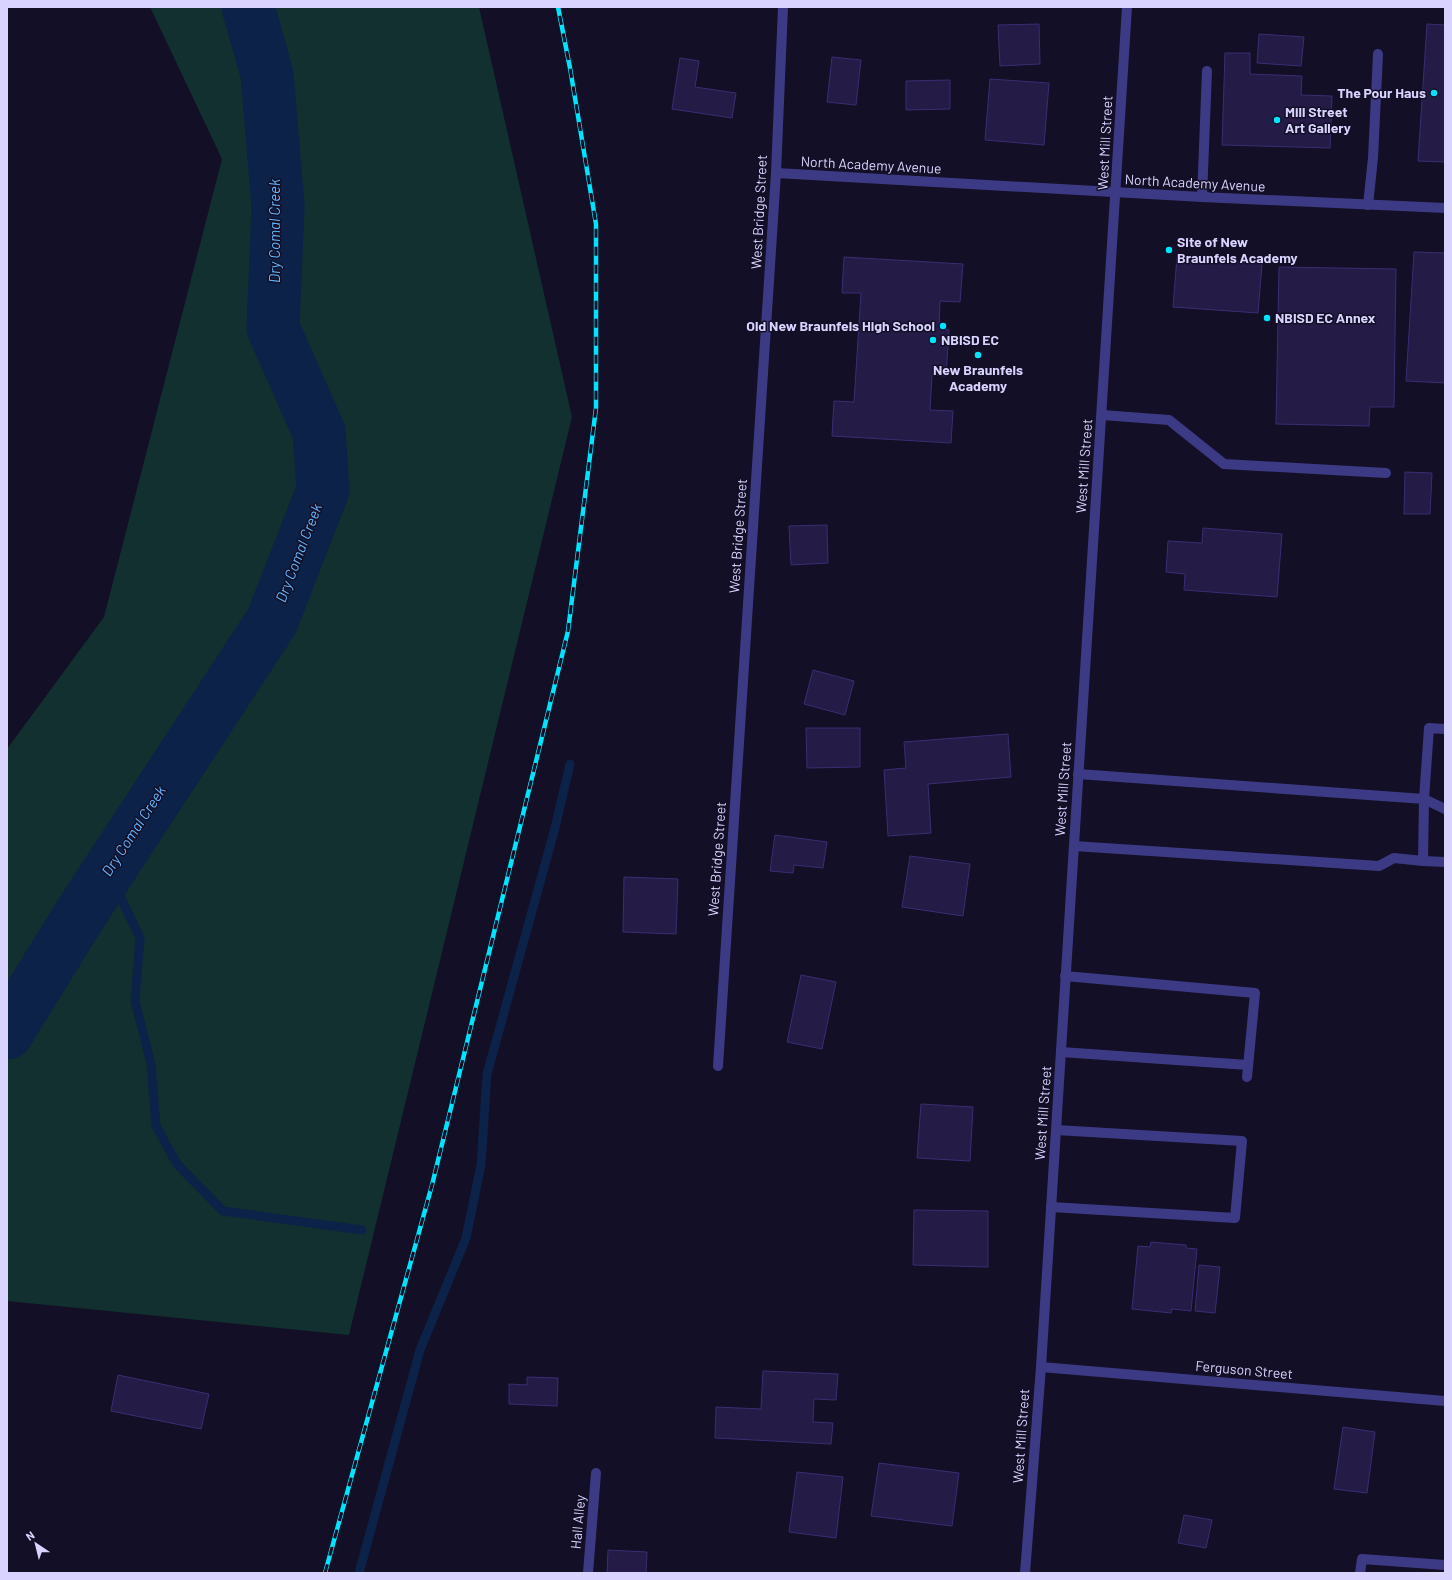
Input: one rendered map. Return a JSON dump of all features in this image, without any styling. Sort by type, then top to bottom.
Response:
[{"type":"street","name":"West Bridge Street","points":[[718,1066],[776,173],[783,7]]},
{"type":"street","name":"West Mill Street","points":[[1025,1573],[1041,1367],[1127,7]]},
{"type":"street","points":[[1368,205],[1373,158],[1378,54]]},
{"type":"street","points":[[1202,197],[1207,71]]},
{"type":"street","name":"North Academy Avenue","points":[[776,173],[1202,197],[1445,208]]},
{"type":"street","points":[[1102,415],[1169,420],[1224,464],[1386,473]]},
{"type":"street","points":[[1423,861],[1424,799],[1429,728],[1445,729]]},
{"type":"street","points":[[1078,774],[1424,799],[1445,809]]},
{"type":"street","points":[[1074,846],[1379,866],[1394,858],[1445,862]]},
{"type":"street","points":[[1065,976],[1255,993],[1248,1077]]},
{"type":"street","points":[[1061,1052],[1248,1065]]},
{"type":"street","points":[[1050,1207],[1235,1218],[1242,1141],[1056,1130]]},
{"type":"street","name":"Ferguson Street","points":[[1041,1367],[1445,1401]]},
{"type":"street","name":"Hall Alley","points":[[588,1573],[596,1473]]},
{"type":"street","points":[[1360,1573],[1362,1559],[1445,1565]]},
{"type":"green space","points":[[150,7],[479,7],[572,417],[349,1335],[7,1301],[7,749],[104,617],[222,159]]},
{"type":"building","points":[[1039,24],[1040,64],[1000,66],[998,25]]},
{"type":"building","name":"The Pour Haus","points":[[1427,24],[1445,25],[1445,162],[1418,161]]},
{"type":"building","points":[[1259,34],[1304,37],[1301,66],[1257,63]]},
{"type":"building","name":"Mill Street Art Gallery","points":[[1225,53],[1250,53],[1250,74],[1302,76],[1301,95],[1332,96],[1330,148],[1222,145]]},
{"type":"building","points":[[832,57],[861,60],[856,105],[827,102]]},
{"type":"building","points":[[680,58],[699,61],[695,87],[736,93],[732,118],[672,109]]},
{"type":"building","points":[[990,79],[1049,83],[1044,145],[985,140]]},
{"type":"building","points":[[950,80],[950,109],[906,110],[906,81]]},
{"type":"building","points":[[1414,252],[1445,253],[1445,383],[1406,381]]},
{"type":"building","points":[[844,257],[963,264],[960,302],[940,301],[939,329],[949,330],[946,376],[932,375],[930,410],[953,411],[951,443],[832,436],[834,401],[854,402],[861,293],[842,293]]},
{"type":"building","points":[[1177,257],[1262,264],[1258,313],[1173,307]]},
{"type":"building","points":[[1279,267],[1396,269],[1394,407],[1370,407],[1369,426],[1276,424]]},
{"type":"building","points":[[1405,472],[1432,473],[1430,514],[1404,514]]},
{"type":"building","points":[[827,525],[828,563],[791,565],[789,526]]},
{"type":"building","points":[[1203,528],[1282,534],[1277,597],[1184,590],[1185,574],[1166,572],[1168,541],[1202,543]]},
{"type":"building","points":[[813,670],[854,681],[845,715],[804,704]]},
{"type":"building","points":[[806,728],[860,728],[860,767],[807,768]]},
{"type":"building","points":[[1008,734],[1011,777],[928,784],[931,833],[888,836],[884,770],[906,768],[904,742]]},
{"type":"building","points":[[775,835],[827,842],[823,868],[794,865],[793,873],[770,871]]},
{"type":"building","points":[[910,856],[970,864],[963,916],[902,907]]},
{"type":"building","points":[[624,877],[678,879],[676,934],[623,932]]},
{"type":"building","points":[[801,975],[836,982],[822,1049],[787,1042]]},
{"type":"building","points":[[921,1104],[973,1107],[970,1161],[917,1158]]},
{"type":"building","points":[[914,1210],[988,1211],[988,1267],[913,1265]]},
{"type":"building","points":[[1151,1242],[1186,1245],[1186,1248],[1197,1249],[1191,1311],[1172,1309],[1171,1313],[1132,1309],[1138,1246],[1150,1247]]},
{"type":"building","points":[[1199,1265],[1220,1267],[1215,1313],[1195,1311]]},
{"type":"building","points":[[763,1371],[838,1374],[836,1400],[814,1399],[813,1422],[833,1423],[831,1444],[715,1438],[716,1407],[761,1409]]},
{"type":"building","points":[[118,1375],[209,1394],[201,1429],[111,1411]]},
{"type":"building","points":[[527,1377],[558,1378],[557,1406],[509,1404],[509,1384],[527,1385]]},
{"type":"building","points":[[1343,1427],[1375,1432],[1367,1493],[1334,1489]]},
{"type":"building","points":[[879,1463],[959,1473],[952,1526],[871,1516]]},
{"type":"building","points":[[797,1472],[843,1477],[836,1538],[789,1532]]},
{"type":"building","points":[[1184,1515],[1212,1520],[1206,1548],[1178,1543]]},
{"type":"building","points":[[608,1550],[647,1552],[646,1573],[607,1573]]},
{"type":"waterway","name":"Dry Comal Creek","points":[[7,1033],[81,913],[272,621],[323,490],[319,432],[273,328],[278,206],[267,74],[248,7]]},
{"type":"waterway","points":[[359,1573],[420,1350],[466,1238],[481,1165],[487,1074],[555,828],[570,764]]},
{"type":"waterway","points":[[108,871],[140,938],[135,1001],[151,1064],[156,1126],[177,1164],[223,1211],[362,1230]]},
{"type":"railway","points":[[325,1573],[432,1185],[568,631],[596,408],[596,224],[570,68],[558,7]]},
{"type":"place","name":"The Pour Haus","points":[[1434,93]]},
{"type":"place","name":"Mill Street Art Gallery","points":[[1277,120]]},
{"type":"place","name":"Site of New Braunfels Academy","points":[[1169,250]]},
{"type":"place","name":"NBISD EC Annex","points":[[1267,318]]},
{"type":"place","name":"Old New Braunfels High School","points":[[943,326]]},
{"type":"place","name":"NBISD EC","points":[[933,340]]},
{"type":"place","name":"New Braunfels Academy","points":[[978,355]]}]
